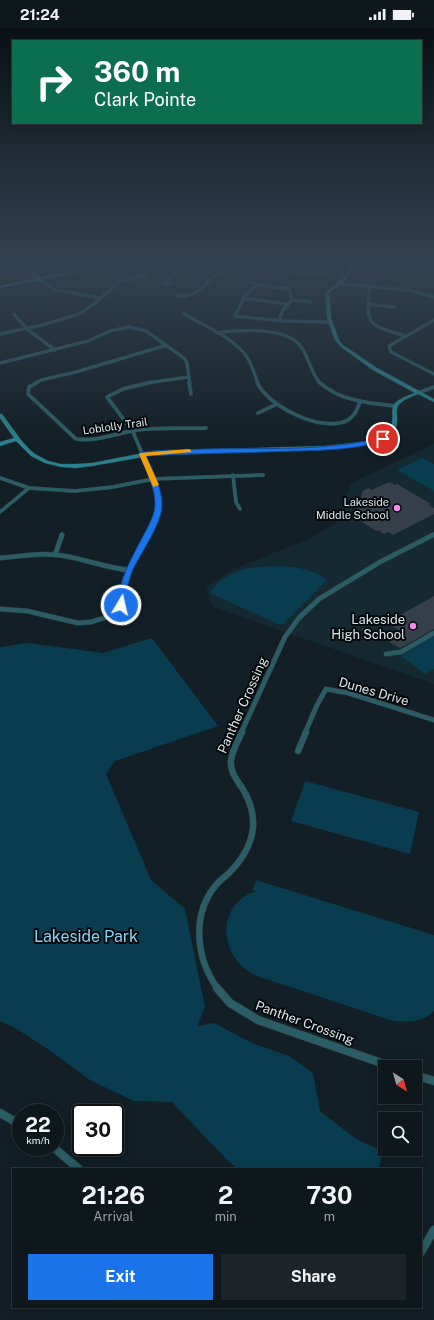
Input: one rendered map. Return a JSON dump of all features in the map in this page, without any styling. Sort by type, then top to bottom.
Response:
[{"type":"street","points":[[23,324],[55,350]]},
{"type":"street","points":[[0,334],[43,324]]},
{"type":"street","points":[[202,324],[217,333],[244,353],[250,363],[260,390],[265,396],[311,422],[330,424],[347,420],[352,416],[360,402]]},
{"type":"street","points":[[331,324],[338,340],[349,352],[375,369],[434,401]]},
{"type":"street","points":[[374,324],[405,336]]},
{"type":"street","points":[[426,324],[390,346],[390,352],[434,374]]},
{"type":"street","points":[[0,363],[88,341],[120,328],[129,327],[146,331],[184,358],[187,363],[191,394]]},
{"type":"street","points":[[217,333],[245,330],[276,334],[290,338],[300,345],[314,376],[319,382],[338,394],[360,402],[395,406]]},
{"type":"street","name":"Loblolly Trail","points":[[167,345],[76,372],[41,380],[32,384],[28,389],[28,394],[76,439],[95,439],[132,430],[206,428]]},
{"type":"street","points":[[0,609],[22,610],[80,624],[92,623],[105,619],[115,613],[121,605],[122,591],[129,570],[154,521],[158,506],[154,479],[132,430],[107,399],[107,397],[111,394],[134,386],[163,380],[189,377]]},
{"type":"street","points":[[0,415],[17,439],[32,454],[42,460],[69,466],[100,464],[142,454],[210,450],[253,451],[324,448],[374,442],[391,435],[394,427],[393,411],[395,406],[402,399],[434,387]]},
{"type":"street","points":[[258,413],[263,409],[277,404]]},
{"type":"street","points":[[0,444],[17,439]]},
{"type":"street","points":[[233,475],[236,502],[240,510]]},
{"type":"street","points":[[0,478],[29,488],[75,491],[113,487],[154,479],[262,475]]},
{"type":"street","points":[[0,512],[29,488]]},
{"type":"street","points":[[55,555],[62,534]]},
{"type":"street","name":"Panther Crossing","points":[[378,1062],[262,1022],[242,1011],[228,1000],[209,976],[200,950],[199,935],[201,915],[210,894],[221,879],[236,866],[246,852],[251,841],[254,816],[251,805],[229,764],[232,754],[285,637],[299,618],[314,603],[395,554],[434,534]]},
{"type":"street","points":[[0,558],[55,555],[117,570],[129,570]]},
{"type":"street","points":[[386,654],[401,652],[434,633]]},
{"type":"street","name":"Dunes Drive","points":[[298,751],[317,705],[326,689],[348,693],[434,720]]},
{"type":"street","points":[[422,1077],[434,1081]]},
{"type":"street","points":[[0,1113],[12,1120]]},
{"type":"street","points":[[64,1156],[78,1168]]},
{"type":"street","points":[[422,1250],[434,1230]]},
{"type":"shaded area","points":[[434,444],[434,684],[213,607],[206,588],[231,570],[306,540],[337,523],[351,483]]},
{"type":"green space","points":[[422,458],[434,464],[434,491],[397,470]]},
{"type":"green space","points":[[279,566],[304,569],[316,573],[327,580],[283,624],[278,624],[210,593],[216,585],[224,579],[241,570]]},
{"type":"green space","points":[[434,636],[434,669],[425,674],[401,656]]},
{"type":"green space","name":"Lakeside Park","points":[[152,638],[218,726],[115,761],[106,774],[151,880],[185,909],[205,1007],[197,1026],[214,1023],[252,1043],[289,1056],[313,1073],[320,1111],[356,1139],[378,1149],[378,1156],[382,1156],[379,1168],[237,1168],[229,1162],[172,1102],[134,1101],[90,1080],[17,1029],[0,1021],[0,647],[28,643],[103,653]]},
{"type":"green space","points":[[305,781],[419,812],[410,854],[291,821]]},
{"type":"green space","points":[[256,880],[434,935],[434,1011],[419,1020],[402,1022],[390,1020],[260,977],[247,970],[236,960],[230,948],[226,934],[227,921],[232,909],[242,898],[256,891],[252,890]]},
{"type":"building","name":"Lakeside Middle School","points":[[390,482],[395,485],[397,484],[431,504],[428,505],[434,508],[434,514],[393,535],[388,532],[384,534],[378,530],[376,531],[362,522],[364,521],[358,517],[361,515],[356,512],[363,491],[369,488],[371,490]]},
{"type":"building","name":"Lakeside High School","points":[[434,596],[434,629],[400,648],[389,642],[401,635],[395,631],[398,630],[388,622]]},
{"type":"slow traffic","points":[[155,485],[154,479],[142,454],[189,451]]},
{"type":"place","name":"Lakeside Middle School","points":[[397,508]]},
{"type":"place","name":"Lakeside High School","points":[[413,626]]},
{"type":"route","points":[[121,605],[122,591],[129,570],[142,548],[154,521],[158,506],[154,479],[142,454],[210,450],[253,451],[324,448],[374,442],[383,439]]}]
